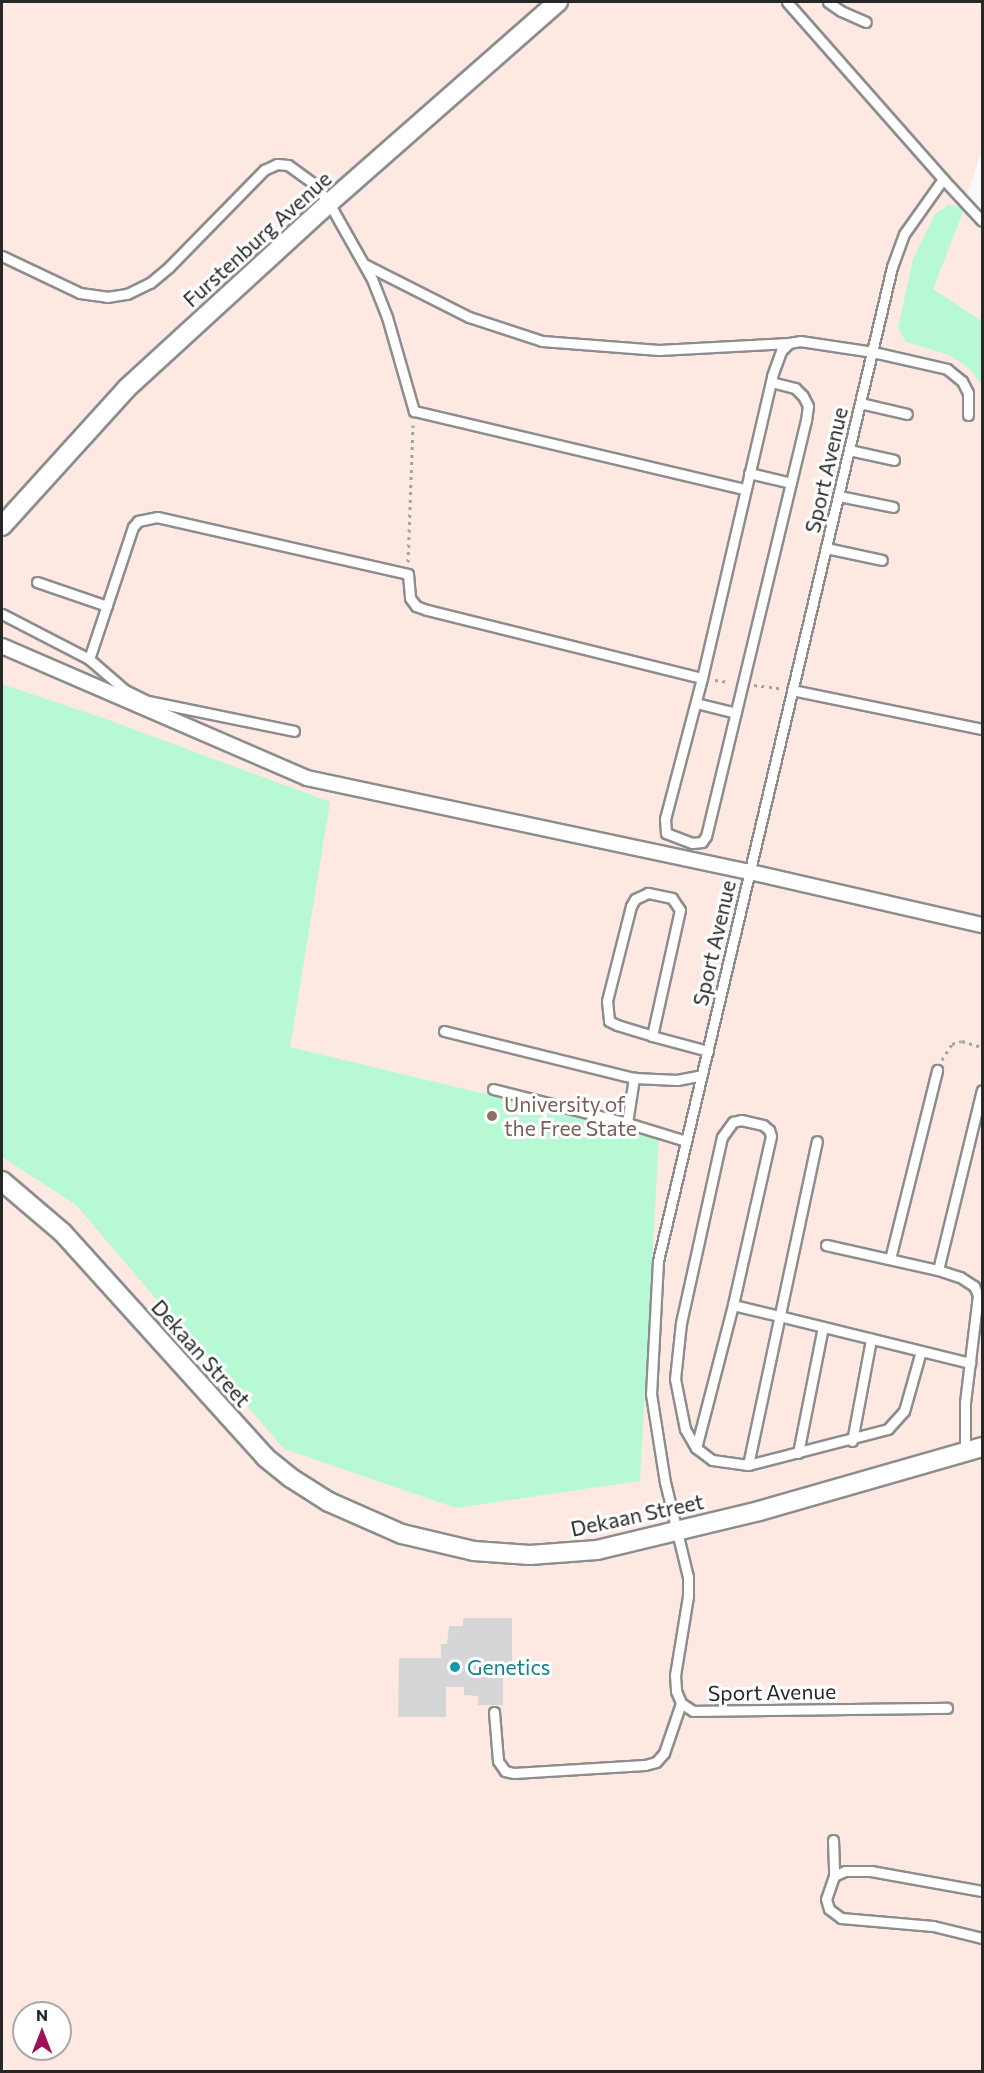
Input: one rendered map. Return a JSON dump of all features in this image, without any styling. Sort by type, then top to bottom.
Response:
[{"type":"street","name":"Furstenburg Avenue","points":[[2,526],[127,388],[329,203],[558,2]]},
{"type":"street","points":[[2,646],[307,778],[750,872],[982,925]]},
{"type":"street","name":"Dekaan Street","points":[[2,1181],[62,1232],[265,1457],[291,1478],[329,1502],[402,1534],[474,1551],[530,1555],[597,1550],[759,1511],[974,1449]]},
{"type":"lane","points":[[787,2],[982,221]]},
{"type":"lane","points":[[828,2],[840,11],[866,22]]},
{"type":"lane","points":[[2,256],[80,292],[107,297],[127,294],[150,283],[169,267],[264,170],[277,164],[288,165],[313,183],[329,203],[364,264],[387,318],[414,411],[745,489]]},
{"type":"lane","name":"Sport Avenue","points":[[943,179],[904,234],[892,267],[658,1261],[651,1394],[663,1472],[688,1578],[688,1596],[675,1675],[676,1691],[681,1703],[693,1711],[947,1708]]},
{"type":"lane","points":[[364,264],[469,318],[542,341],[659,350],[800,341],[873,352],[947,369],[962,381],[968,393],[968,415]]},
{"type":"lane","points":[[771,382],[795,388],[808,406],[706,836],[702,842],[692,843],[670,837],[666,833],[665,826],[771,382],[781,351],[789,343]]},
{"type":"lane","points":[[860,403],[907,414]]},
{"type":"lane","points":[[849,450],[894,460]]},
{"type":"lane","points":[[749,472],[791,483]]},
{"type":"lane","points":[[839,496],[893,507]]},
{"type":"lane","points":[[89,659],[133,527],[138,521],[157,517],[408,574],[411,598],[416,606],[702,678]]},
{"type":"lane","points":[[826,548],[882,560]]},
{"type":"lane","points":[[37,582],[107,606]]},
{"type":"lane","points":[[2,614],[89,659],[125,690],[148,701],[294,731]]},
{"type":"lane","points":[[792,690],[982,729]]},
{"type":"lane","points":[[696,703],[736,713]]},
{"type":"lane","points":[[652,1036],[680,910],[672,898],[648,893],[635,899],[631,906],[607,1001],[609,1021],[652,1036],[708,1051]]},
{"type":"lane","points":[[444,1031],[634,1078],[677,1080],[702,1075]]},
{"type":"lane","points":[[890,1258],[937,1070]]},
{"type":"lane","points":[[627,1123],[634,1078]]},
{"type":"lane","points":[[493,1089],[627,1123],[686,1141]]},
{"type":"lane","points":[[938,1270],[982,1090]]},
{"type":"lane","points":[[696,1448],[733,1305],[771,1136],[769,1130],[763,1125],[741,1120],[733,1122],[722,1137],[681,1323],[675,1379],[685,1429],[696,1448],[712,1460],[748,1465],[852,1441],[888,1429],[904,1411],[921,1351]]},
{"type":"lane","points":[[748,1465],[817,1141]]},
{"type":"lane","points":[[826,1245],[938,1270],[960,1277],[974,1286],[978,1295],[965,1403],[974,1449]]},
{"type":"lane","points":[[733,1305],[970,1363]]},
{"type":"lane","points":[[798,1453],[823,1328]]},
{"type":"lane","points":[[852,1441],[871,1339]]},
{"type":"lane","points":[[494,1712],[498,1761],[505,1771],[514,1773],[645,1766],[656,1762],[664,1753],[681,1703]]},
{"type":"lane","points":[[833,1840],[834,1876],[826,1899],[829,1909],[841,1918],[933,1926],[982,1938]]},
{"type":"lane","points":[[834,1876],[845,1871],[871,1871],[982,1892]]},
{"type":"path","points":[[408,574],[409,490],[414,411]]},
{"type":"path","points":[[937,1070],[946,1049],[952,1044],[962,1041],[982,1047]]},
{"type":"shaded area","name":"University of the Free State","points":[[2,2],[982,2],[982,149],[967,195],[982,218],[982,2071],[7,2072],[2,2061]]},
{"type":"green space","points":[[948,205],[965,207],[933,289],[982,321],[982,385],[969,368],[949,355],[906,342],[898,328],[913,259],[935,214]]},
{"type":"green space","points":[[2,684],[106,719],[330,802],[290,1047],[659,1136],[640,1481],[456,1508],[284,1449],[76,1205],[2,1157]]},
{"type":"building","name":"Genetics","points":[[463,1618],[512,1618],[512,1676],[503,1676],[503,1705],[478,1705],[478,1696],[464,1695],[464,1687],[446,1687],[446,1717],[398,1717],[399,1658],[441,1658],[441,1644],[447,1644],[449,1626],[463,1626]]},
{"type":"place","name":"University of the Free State","points":[[492,1116]]},
{"type":"place","name":"Genetics","points":[[455,1667]]}]
